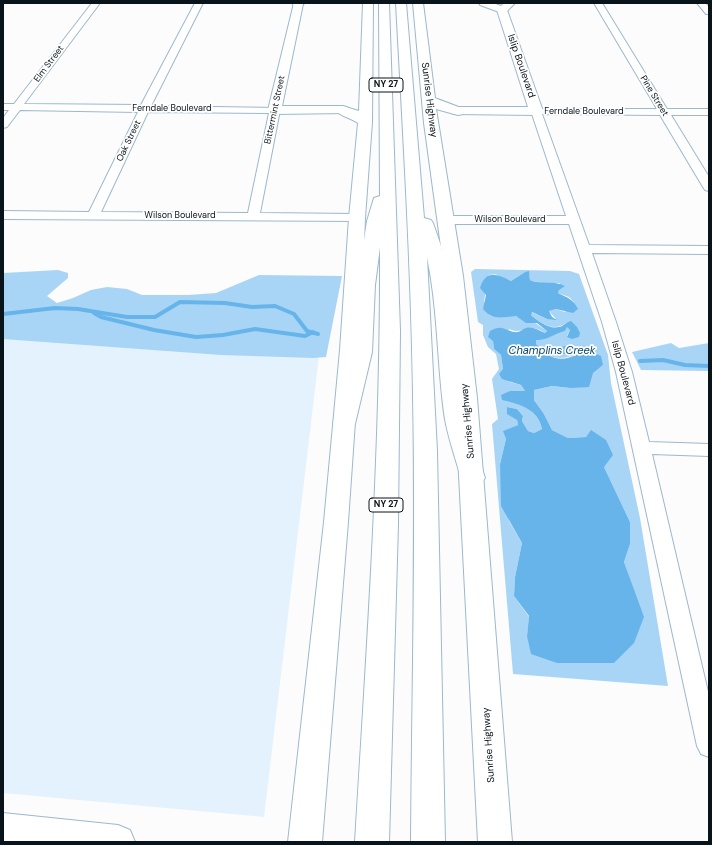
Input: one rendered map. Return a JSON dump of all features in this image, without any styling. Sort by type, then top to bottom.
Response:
[{"type":"main road","name":"Bittermint Street","points":[[275,110],[298,3]]},
{"type":"main road","points":[[306,842],[344,424],[364,122],[368,3]]},
{"type":"main road","name":"NY 27","points":[[372,842],[388,449],[390,331],[384,3]]},
{"type":"main road","name":"Sunrise Highway","points":[[401,3],[422,328],[428,842]]},
{"type":"main road","name":"Sunrise Highway","points":[[418,3],[432,123],[455,282],[473,478],[495,842]]},
{"type":"main road","points":[[484,3],[506,6]]},
{"type":"main road","name":"Islip Boulevard","points":[[506,6],[536,111]]},
{"type":"main road","points":[[342,110],[365,100]]},
{"type":"main road","points":[[429,100],[444,107],[458,111]]},
{"type":"main road","name":"Ferndale Boulevard","points":[[275,110],[342,110]]},
{"type":"main road","points":[[342,110],[356,115],[364,122]]},
{"type":"main road","points":[[432,123],[441,115],[458,111]]},
{"type":"main road","name":"Ferndale Boulevard","points":[[458,111],[536,111]]},
{"type":"main road","points":[[344,424],[362,352],[367,279],[376,221],[388,168]]},
{"type":"main road","points":[[414,194],[431,243],[446,320],[455,415],[473,478]]},
{"type":"main road","points":[[19,835],[118,842]]},
{"type":"street","name":"Elm Street","points":[[3,125],[96,3]]},
{"type":"street","name":"Oak Street","points":[[93,216],[146,104],[199,3]]},
{"type":"street","points":[[701,3],[709,12]]},
{"type":"street","name":"Pine Street","points":[[599,4],[709,187]]},
{"type":"street","name":"Ferndale Boulevard","points":[[3,107],[275,110]]},
{"type":"street","name":"Bittermint Street","points":[[253,217],[275,110]]},
{"type":"street","name":"Ferndale Boulevard","points":[[536,111],[709,112]]},
{"type":"street","name":"Islip Boulevard","points":[[536,111],[620,359],[642,448],[709,746]]},
{"type":"street","name":"Wilson Boulevard","points":[[3,215],[357,218]]},
{"type":"street","name":"Wilson Boulevard","points":[[447,220],[573,220]]},
{"type":"street","points":[[583,249],[709,250]]},
{"type":"street","points":[[642,448],[709,450]]},
{"type":"shaded area","points":[[475,269],[570,271],[579,274],[608,355],[611,383],[640,518],[668,686],[513,674],[492,424],[498,419],[492,379],[499,369],[496,354],[488,347],[483,335],[483,325],[478,322],[471,272]],"holes":[[[525,272],[530,276],[530,280],[541,283],[560,283],[558,293],[569,297],[574,302],[565,312],[556,309],[549,311],[556,319],[547,319],[531,312],[531,315],[543,324],[552,327],[561,326],[566,323],[579,336],[567,336],[570,330],[567,326],[565,331],[536,340],[536,344],[547,349],[552,349],[558,346],[564,355],[550,356],[556,358],[592,352],[603,365],[570,388],[552,386],[534,390],[534,400],[544,414],[552,430],[568,438],[586,437],[591,431],[604,467],[630,522],[630,544],[624,562],[634,591],[614,663],[557,663],[527,636],[529,617],[514,596],[515,577],[522,543],[509,521],[500,464],[506,439],[504,431],[518,425],[517,420],[507,407],[517,409],[523,416],[522,421],[528,431],[534,433],[542,429],[536,416],[526,407],[517,403],[510,391],[525,391],[521,385],[510,382],[503,369],[501,355],[494,349],[493,341],[510,329],[518,331],[532,328],[545,333],[547,331],[536,324],[515,316],[489,315],[484,301],[489,275],[495,274],[511,281]]]},
{"type":"shaded area","points":[[58,270],[68,273],[68,278],[47,296],[57,303],[91,290],[107,287],[127,289],[142,295],[188,295],[216,293],[259,275],[342,276],[326,357],[313,358],[221,355],[3,339],[3,273]]},
{"type":"shaded area","points":[[3,332],[319,356],[264,817],[3,793]]},
{"type":"shaded area","points":[[671,343],[679,348],[709,343],[709,371],[641,370],[632,352]]},
{"type":"water","points":[[529,271],[530,280],[556,283],[565,286],[559,290],[558,293],[572,301],[578,309],[573,313],[556,309],[549,311],[552,317],[557,320],[547,319],[532,312],[531,315],[534,318],[549,327],[562,326],[571,321],[580,333],[579,337],[572,339],[567,337],[570,330],[567,327],[565,331],[536,340],[536,344],[544,349],[569,346],[572,349],[567,353],[550,356],[563,359],[583,352],[592,352],[601,356],[603,365],[593,373],[589,387],[570,388],[552,386],[534,390],[534,400],[544,414],[552,430],[568,438],[586,437],[591,430],[606,440],[613,455],[604,467],[630,522],[630,544],[624,562],[644,617],[634,643],[614,663],[557,663],[531,654],[527,636],[529,616],[514,596],[515,577],[522,543],[501,506],[500,464],[506,439],[503,431],[518,425],[517,420],[507,414],[507,407],[517,409],[523,416],[522,421],[528,431],[534,433],[542,429],[537,417],[527,408],[502,400],[501,395],[510,391],[525,391],[521,385],[502,379],[499,374],[503,369],[501,355],[494,349],[493,341],[488,337],[490,331],[497,328],[503,328],[516,332],[525,328],[536,329],[545,333],[547,331],[537,323],[526,323],[516,316],[494,317],[490,315],[483,309],[486,295],[480,288],[485,278],[489,276],[497,275],[511,281]]},
{"type":"waterway","name":"Champlins Creek","points":[[3,314],[55,308],[78,309],[127,317],[155,317],[180,302],[225,303],[252,307],[275,306],[294,314],[307,331],[312,332]]},
{"type":"waterway","points":[[94,313],[101,317],[154,330],[196,337],[223,335],[255,329],[305,336],[312,332]]},
{"type":"waterway","name":"Champlins Creek","points":[[312,332],[318,334]]},
{"type":"waterway","name":"Champlins Creek","points":[[640,361],[663,360],[685,365],[709,366]]}]
